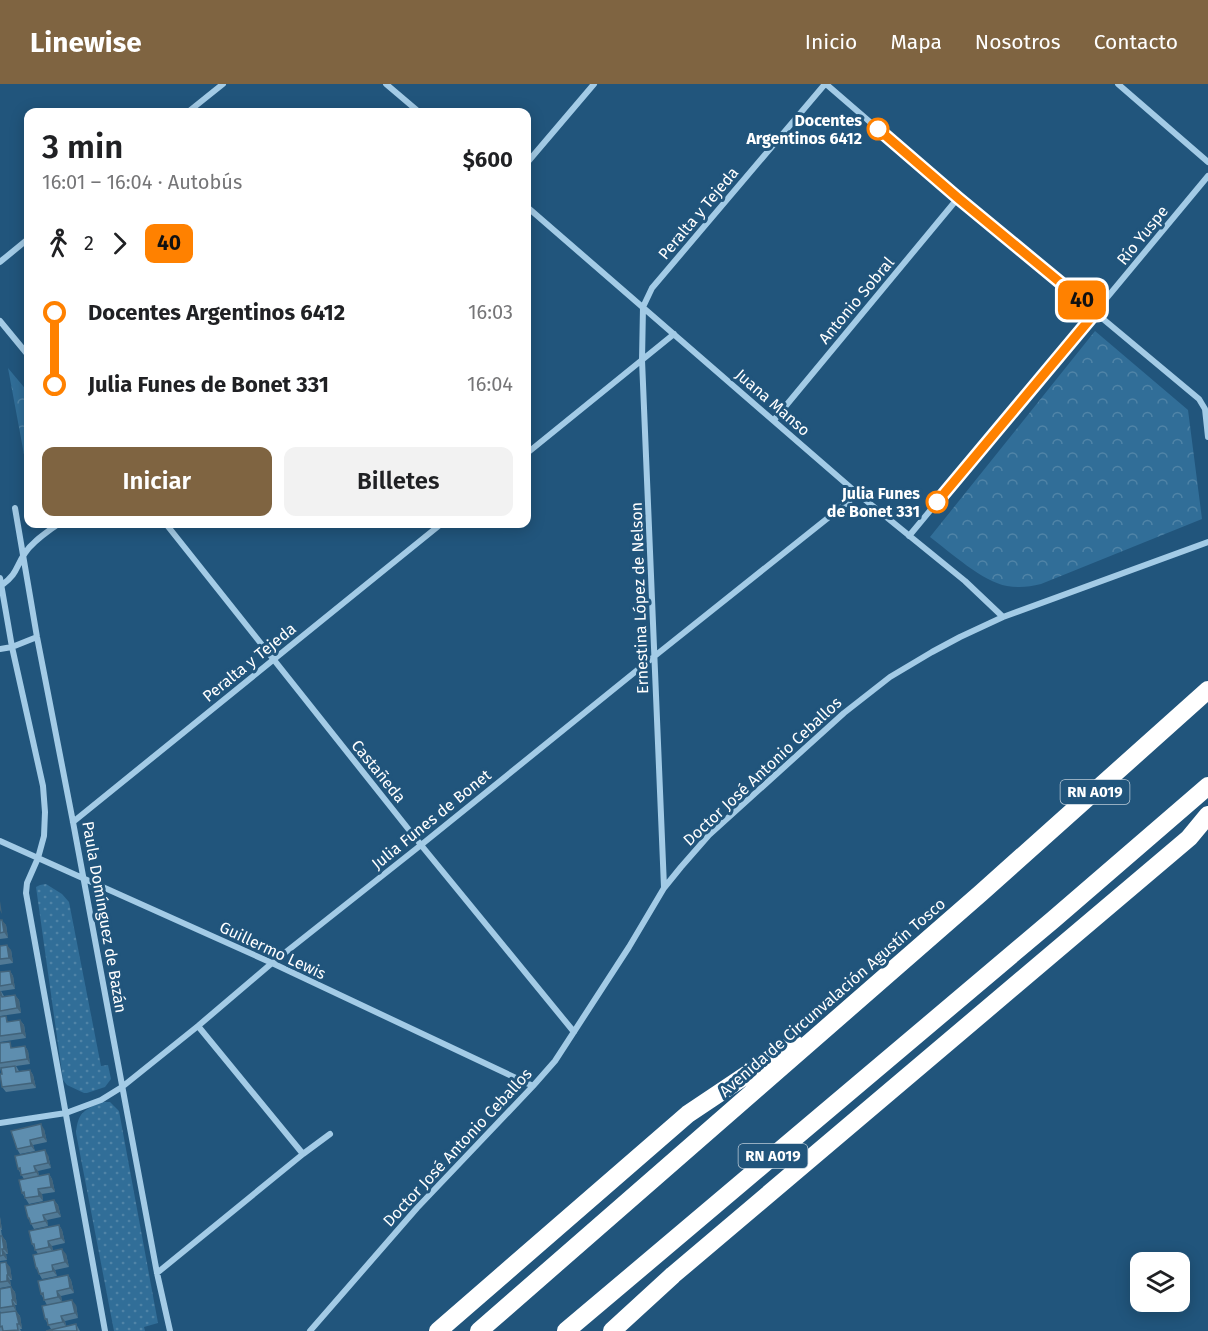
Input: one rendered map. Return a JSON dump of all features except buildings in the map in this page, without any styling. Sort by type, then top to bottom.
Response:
[{"type":"highway","name":"Avenida de Circunvalación Agustín Tosco","points":[[479,1331],[1068,816],[1208,690]]},
{"type":"highway","name":"RN A019","points":[[566,1331],[1208,786]]},
{"type":"highway","points":[[612,1331],[717,1237],[1189,838],[1208,815]]},
{"type":"highway","points":[[438,1331],[688,1114],[850,1006]]},
{"type":"street","points":[[193,108],[223,84]]},
{"type":"street","points":[[386,84],[414,108]]},
{"type":"street","points":[[531,158],[594,84]]},
{"type":"street","points":[[826,84],[958,198],[1199,399],[1205,409],[1208,437]]},
{"type":"street","name":"Peralta y Tejeda","points":[[643,307],[652,288],[826,84]]},
{"type":"street","points":[[1118,84],[1208,162]]},
{"type":"street","name":"Río Yuspe","points":[[1096,312],[1208,176]]},
{"type":"street","name":"Antonio Sobral","points":[[774,420],[958,198]]},
{"type":"street","name":"Juana Manso","points":[[531,210],[858,494],[965,581],[1003,617]]},
{"type":"street","points":[[0,262],[24,242]]},
{"type":"street","name":"Ernestina López de Nelson","points":[[643,307],[642,360],[664,888]]},
{"type":"street","points":[[909,536],[1096,312]]},
{"type":"street","points":[[0,321],[24,351]]},
{"type":"street","points":[[531,450],[674,334]]},
{"type":"street","name":"Julia Funes de Bonet","points":[[0,1123],[66,1113],[101,1100],[122,1088],[272,963],[858,494]]},
{"type":"street","name":"Paula Domínguez de Bazán","points":[[15,508],[37,637],[157,1273],[170,1331]]},
{"type":"street","points":[[53,528],[35,541],[24,554],[12,577],[1,582],[12,647],[43,786],[44,836],[38,858],[27,883],[26,893],[105,1331]]},
{"type":"street","name":"Castañeda","points":[[169,528],[421,845],[574,1032]]},
{"type":"street","name":"Peralta y Tejeda","points":[[73,822],[436,528]]},
{"type":"street","name":"Doctor José Antonio Ceballos","points":[[310,1331],[417,1208],[534,1086],[555,1060],[629,947],[664,888],[681,867],[709,836],[844,712],[890,677],[960,637],[1003,617],[1208,542]]},
{"type":"street","points":[[0,649],[37,637]]},
{"type":"street","name":"Guillermo Lewis","points":[[0,841],[272,963],[534,1086]]},
{"type":"street","points":[[198,1026],[303,1154]]},
{"type":"street","points":[[157,1273],[330,1134]]},
{"type":"green space","points":[[1095,331],[1188,410],[1202,519],[1041,584],[1007,586],[988,579],[930,537]]},
{"type":"green space","points":[[8,368],[24,387],[24,454]]},
{"type":"green space","points":[[46,884],[62,894],[69,902],[101,1066],[108,1065],[111,1079],[105,1087],[87,1093],[67,1085],[63,1080],[36,887]]},
{"type":"green space","points":[[102,1102],[110,1102],[119,1111],[158,1323],[144,1327],[145,1331],[114,1331],[76,1133],[80,1116]]},
{"type":"bus line","name":"40","points":[[878,129],[1096,312],[937,502]]},
{"type":"place","name":"Docentes Argentinos 6412","points":[[878,129]]},
{"type":"place","name":"Julia Funes de Bonet 331","points":[[937,502]]}]
